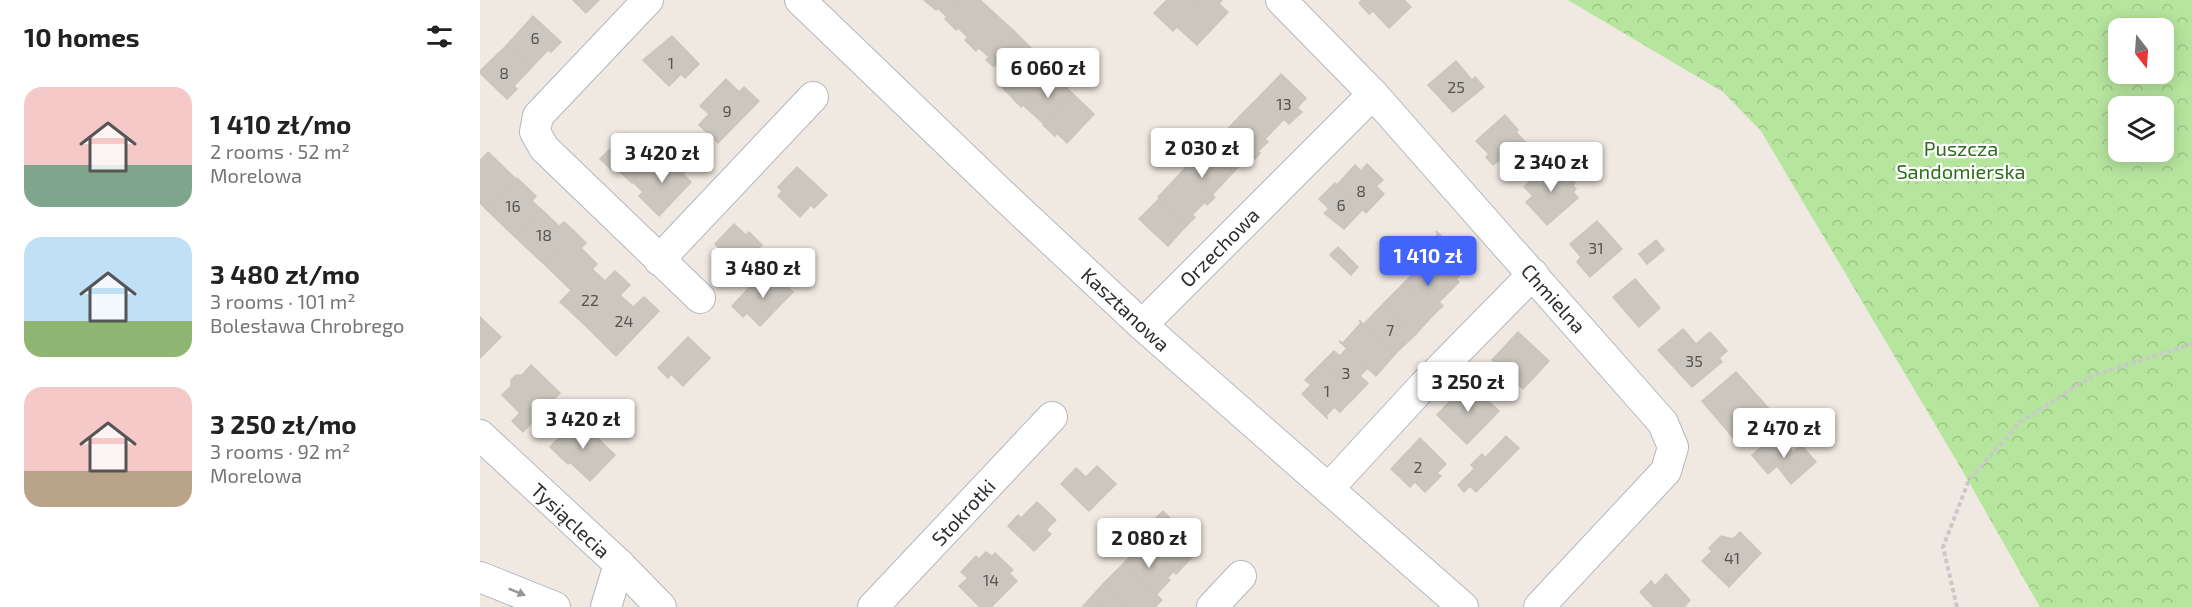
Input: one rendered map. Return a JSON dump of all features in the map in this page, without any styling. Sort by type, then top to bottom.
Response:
[{"type":"street","points":[[648,0],[538,116],[535,132],[544,148],[700,298]]},
{"type":"street","name":"Kasztanowa","points":[[800,0],[1142,325],[1463,607]]},
{"type":"street","name":"Chmielna","points":[[1281,0],[1373,94],[1663,423],[1673,447],[1666,471],[1539,607]]},
{"type":"street","name":"Orzechowa","points":[[1142,325],[1373,94]]},
{"type":"street","points":[[659,260],[813,98]]},
{"type":"street","points":[[1329,488],[1423,386],[1533,274]]},
{"type":"street","name":"Stokrotki","points":[[873,607],[1052,417]]},
{"type":"street","name":"Tysiąclecia","points":[[480,435],[619,564],[661,607]]},
{"type":"street","points":[[606,607],[619,564]]},
{"type":"street","points":[[1212,607],[1241,576]]},
{"type":"street","points":[[480,577],[555,607]]},
{"type":"path","points":[[1957,607],[1943,547],[1969,480],[2020,422],[2094,375],[2192,344]]},
{"type":"green space","name":"Puszcza Sandomierska","points":[[1568,0],[2192,0],[2192,607],[2040,607],[1962,470],[1761,131],[1723,92]]},
{"type":"building","points":[[573,0],[599,0],[586,13]]},
{"type":"building","points":[[924,0],[963,0],[947,17],[938,8],[936,10]]},
{"type":"building","points":[[963,0],[980,0],[992,11],[968,37],[958,28],[956,30],[945,19]]},
{"type":"building","points":[[1167,0],[1203,0],[1173,31],[1154,13]]},
{"type":"building","points":[[1203,0],[1222,0],[1219,4],[1228,12],[1197,45],[1177,27]]},
{"type":"building","points":[[1362,0],[1404,0],[1411,7],[1389,28],[1373,11],[1369,14],[1359,3]]},
{"type":"building","points":[[992,11],[1014,31],[989,57],[979,48],[976,51],[965,40]]},
{"type":"building","points":[[533,16],[561,42],[551,52],[548,50],[531,68],[507,45]]},
{"type":"building","points":[[1014,31],[1034,51],[1009,78],[986,60]]},
{"type":"building","points":[[672,36],[699,64],[685,78],[681,74],[669,86],[643,60]]},
{"type":"building","points":[[507,45],[531,68],[514,86],[517,89],[507,99],[480,71]]},
{"type":"building","points":[[1031,54],[1052,74],[1021,107],[1001,86]]},
{"type":"building","points":[[1456,61],[1472,80],[1475,77],[1484,87],[1453,112],[1428,85]]},
{"type":"building","points":[[1052,74],[1073,94],[1044,124],[1023,105]]},
{"type":"building","points":[[1281,74],[1306,98],[1297,108],[1302,112],[1289,124],[1260,96]]},
{"type":"building","points":[[726,79],[739,92],[744,87],[759,101],[718,143],[699,125],[709,114],[700,106]]},
{"type":"building","points":[[1073,94],[1094,114],[1067,143],[1057,133],[1055,136],[1043,125]]},
{"type":"building","points":[[1260,96],[1284,119],[1265,139],[1240,116]]},
{"type":"building","points":[[1505,115],[1527,144],[1503,165],[1499,160],[1493,165],[1486,157],[1489,154],[1476,141]]},
{"type":"building","points":[[1240,116],[1268,142],[1258,151],[1260,153],[1255,159],[1252,156],[1246,161],[1220,137]]},
{"type":"building","points":[[626,133],[643,149],[646,146],[657,157],[632,183],[614,166],[611,169],[600,159]]},
{"type":"building","points":[[1220,137],[1245,160],[1225,181],[1200,158]]},
{"type":"building","points":[[488,152],[516,179],[486,209],[480,203],[480,161]]},
{"type":"building","points":[[659,155],[669,165],[674,160],[686,171],[683,174],[691,182],[659,216],[639,196],[643,192],[633,182]]},
{"type":"building","points":[[1197,155],[1225,181],[1212,195],[1215,197],[1207,205],[1178,176]]},
{"type":"building","points":[[1552,162],[1575,183],[1573,186],[1576,189],[1573,192],[1578,198],[1547,225],[1526,202],[1533,196],[1524,187]]},
{"type":"building","points":[[1367,164],[1383,180],[1376,186],[1384,194],[1366,213],[1337,185],[1355,165],[1361,171]]},
{"type":"building","points":[[797,167],[827,195],[814,208],[811,205],[800,217],[778,196],[782,191],[778,187]]},
{"type":"building","points":[[1178,176],[1205,202],[1192,215],[1195,217],[1187,225],[1158,197]]},
{"type":"building","points":[[517,178],[536,196],[532,201],[541,209],[515,237],[486,209]]},
{"type":"building","points":[[1335,183],[1363,209],[1344,229],[1324,213],[1329,209],[1319,199]]},
{"type":"building","points":[[1159,199],[1187,225],[1168,246],[1139,219]]},
{"type":"building","points":[[541,209],[559,226],[564,222],[574,231],[543,263],[515,237]]},
{"type":"building","points":[[1597,221],[1622,249],[1590,277],[1577,262],[1581,257],[1570,244]]},
{"type":"building","points":[[734,224],[746,235],[749,232],[762,245],[734,272],[715,254],[720,249],[715,244]]},
{"type":"building","points":[[574,231],[586,243],[581,248],[597,264],[571,290],[543,263]]},
{"type":"building","points":[[1436,231],[1474,267],[1470,264],[1456,279],[1459,282],[1452,289],[1415,253],[1418,255],[1438,234]]},
{"type":"building","points":[[1656,240],[1664,250],[1647,264],[1639,254]]},
{"type":"building","points":[[1338,247],[1358,267],[1351,275],[1330,255]]},
{"type":"building","points":[[1424,262],[1452,289],[1439,302],[1443,306],[1435,313],[1404,283]]},
{"type":"building","points":[[592,269],[605,281],[615,271],[630,285],[588,328],[560,302]]},
{"type":"building","points":[[763,273],[773,283],[778,277],[793,292],[760,326],[747,313],[743,317],[732,306]]},
{"type":"building","points":[[1635,279],[1660,308],[1639,327],[1613,297]]},
{"type":"building","points":[[1404,283],[1435,313],[1416,334],[1384,303]]},
{"type":"building","points":[[620,295],[633,307],[644,297],[659,311],[616,356],[588,328]]},
{"type":"building","points":[[1384,303],[1416,334],[1395,354],[1364,324]]},
{"type":"building","points":[[480,317],[501,337],[480,358]]},
{"type":"building","points":[[1359,320],[1395,354],[1376,376],[1339,341],[1343,343],[1361,323]]},
{"type":"building","points":[[1683,329],[1696,344],[1710,332],[1727,351],[1719,358],[1722,362],[1692,387],[1658,350]]},
{"type":"building","points":[[1518,332],[1549,361],[1523,389],[1492,360]]},
{"type":"building","points":[[688,337],[710,358],[683,386],[671,374],[668,378],[658,368]]},
{"type":"building","points":[[1347,348],[1368,368],[1360,376],[1368,383],[1355,397],[1321,364],[1334,351],[1340,356]]},
{"type":"building","points":[[1321,364],[1355,397],[1340,412],[1334,407],[1326,416],[1328,419],[1302,394],[1311,385],[1305,380]]},
{"type":"building","points":[[531,365],[560,393],[523,432],[512,421],[520,413],[502,395],[511,386],[511,380],[516,375],[522,375]]},
{"type":"building","points":[[1736,372],[1771,411],[1736,441],[1702,401]]},
{"type":"building","points":[[1468,382],[1499,411],[1467,444],[1437,415]]},
{"type":"building","points":[[578,419],[615,455],[590,481],[550,447]]},
{"type":"building","points":[[1777,434],[1793,452],[1801,445],[1816,462],[1791,484],[1777,466],[1768,474],[1752,455]]},
{"type":"building","points":[[1506,436],[1519,448],[1487,481],[1471,465],[1482,454],[1485,458]]},
{"type":"building","points":[[1420,438],[1446,464],[1437,473],[1441,476],[1425,492],[1415,482],[1410,487],[1391,469]]},
{"type":"building","points":[[1097,466],[1116,484],[1089,511],[1061,484],[1076,468],[1086,477]]},
{"type":"building","points":[[1474,469],[1487,481],[1476,492],[1470,486],[1464,492],[1458,485]]},
{"type":"building","points":[[1037,502],[1056,520],[1046,530],[1051,534],[1034,551],[1008,526],[1018,515],[1021,518]]},
{"type":"building","points":[[1163,511],[1171,519],[1169,521],[1199,550],[1176,574],[1142,541],[1155,527],[1151,523]]},
{"type":"building","points":[[1740,532],[1761,553],[1729,587],[1702,561],[1712,551],[1709,548],[1721,536],[1733,539]]},
{"type":"building","points":[[1144,543],[1173,572],[1167,578],[1170,580],[1156,595],[1123,564]]},
{"type":"building","points":[[986,552],[992,556],[995,553],[1013,570],[1009,573],[1017,581],[991,607],[980,607],[959,586],[968,578],[961,572],[976,556],[979,559]]},
{"type":"building","points":[[1123,564],[1162,600],[1155,607],[1127,607],[1103,584]]},
{"type":"building","points":[[1666,574],[1690,600],[1684,607],[1654,607],[1640,592],[1651,581],[1655,586]]},
{"type":"building","points":[[1103,584],[1127,607],[1083,606]]}]
